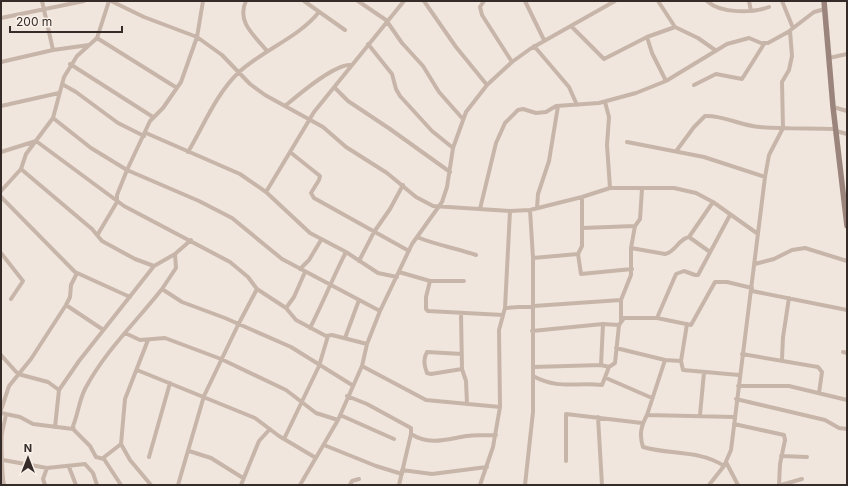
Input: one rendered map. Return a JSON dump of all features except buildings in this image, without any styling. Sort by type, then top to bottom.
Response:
[{"type":"street","points":[[42,1],[53,50]]},
{"type":"street","points":[[1,18],[84,1]]},
{"type":"street","points":[[1,191],[21,169],[26,154],[52,118],[62,84],[70,64],[97,38],[110,1],[144,17],[197,37],[222,55],[260,92],[323,127],[346,147],[403,185],[425,203],[439,208],[510,211],[530,210],[582,197],[610,188],[642,189],[662,187],[685,190],[713,202],[758,234]]},
{"type":"street","points":[[98,234],[117,202],[117,196],[127,170],[152,117],[163,108],[177,88],[189,63],[197,37],[203,1]]},
{"type":"street","points":[[246,1],[242,14],[244,21],[248,29],[267,51]]},
{"type":"street","points":[[304,1],[345,30]]},
{"type":"street","points":[[358,1],[386,20],[402,43],[423,66],[439,92],[462,118]]},
{"type":"street","points":[[266,192],[310,120],[346,75],[351,65],[386,20],[404,1]]},
{"type":"street","points":[[424,1],[456,47],[487,85]]},
{"type":"street","points":[[484,1],[480,7],[482,15],[512,62]]},
{"type":"street","points":[[525,1],[544,40]]},
{"type":"street","points":[[300,485],[338,420],[352,385],[362,366],[367,344],[380,311],[408,251],[439,208],[447,187],[453,148],[462,118],[487,85],[512,62],[544,40],[571,26],[609,2],[616,1]]},
{"type":"street","points":[[658,1],[675,27],[698,38],[715,50]]},
{"type":"street","points":[[707,1],[713,6],[726,9],[751,11],[769,7]]},
{"type":"street","points":[[750,1],[751,11]]},
{"type":"street","points":[[709,485],[725,464],[731,450],[736,399],[752,290],[765,177],[769,155],[783,128],[782,82],[789,70],[792,56],[792,29],[782,1]]},
{"type":"street","points":[[824,1],[835,130],[847,226]]},
{"type":"street","points":[[694,85],[716,74],[742,79],[764,44],[792,29],[814,12],[825,9]]},
{"type":"street","points":[[188,152],[216,101],[239,72],[302,28],[318,12]]},
{"type":"street","points":[[571,26],[604,59],[647,37],[675,27]]},
{"type":"street","points":[[647,37],[652,53],[666,81]]},
{"type":"street","points":[[97,38],[177,88]]},
{"type":"street","points":[[480,209],[496,143],[510,116],[520,109],[536,113],[546,112],[558,106],[605,102],[636,93],[666,81],[727,44],[748,38],[764,44]]},
{"type":"street","points":[[1,62],[53,50],[90,44]]},
{"type":"street","points":[[368,44],[392,74],[396,89],[400,96],[432,131],[453,148]]},
{"type":"street","points":[[534,46],[569,87],[577,105]]},
{"type":"street","points":[[829,58],[846,55]]},
{"type":"street","points":[[70,64],[152,117]]},
{"type":"street","points":[[285,106],[318,80],[343,66],[351,65]]},
{"type":"street","points":[[62,84],[76,92],[118,123],[236,172],[266,192],[306,230],[321,240],[346,252],[378,273],[397,277]]},
{"type":"street","points":[[335,88],[348,101],[450,172]]},
{"type":"street","points":[[1,106],[59,93]]},
{"type":"street","points":[[605,102],[609,117],[607,144],[610,188]]},
{"type":"street","points":[[536,208],[538,194],[549,161],[558,106]]},
{"type":"street","points":[[833,107],[847,111]]},
{"type":"street","points":[[677,150],[694,127],[705,116],[720,118],[755,127],[835,130],[847,134]]},
{"type":"street","points":[[52,118],[91,148],[127,170],[199,201],[232,218],[269,249],[300,269],[380,311]]},
{"type":"street","points":[[1,152],[36,141]]},
{"type":"street","points":[[36,141],[117,202],[146,220],[216,253],[240,269],[257,289],[286,308],[296,320],[328,336],[332,335],[367,344]]},
{"type":"street","points":[[627,142],[677,150],[721,162],[765,177]]},
{"type":"street","points":[[290,152],[320,176],[311,195],[408,251]]},
{"type":"street","points":[[21,169],[98,234],[106,243],[135,259],[154,266]]},
{"type":"street","points":[[359,261],[374,232],[390,209],[403,185]]},
{"type":"street","points":[[533,376],[546,383],[556,385],[602,386],[609,367],[615,363],[621,300],[629,282],[632,269],[631,248],[635,226],[640,219],[642,189]]},
{"type":"street","points":[[1,197],[77,273],[130,296]]},
{"type":"street","points":[[582,197],[582,246],[578,254],[581,274],[632,269]]},
{"type":"street","points":[[631,248],[665,254],[672,251],[682,239],[689,237],[713,202]]},
{"type":"street","points":[[525,485],[533,412],[533,258],[530,210]]},
{"type":"street","points":[[480,485],[496,435],[500,407],[499,330],[505,308],[510,211]]},
{"type":"street","points":[[656,318],[676,274],[684,271],[696,276],[730,215]]},
{"type":"street","points":[[582,228],[635,226]]},
{"type":"street","points":[[417,237],[476,255]]},
{"type":"street","points":[[689,237],[710,252]]},
{"type":"street","points":[[55,427],[59,390],[102,329],[154,266],[175,254],[191,240]]},
{"type":"street","points":[[300,269],[302,265],[309,260],[321,240]]},
{"type":"street","points":[[755,264],[774,259],[798,248],[805,248],[847,261]]},
{"type":"street","points":[[310,328],[320,308],[328,285],[346,252]]},
{"type":"street","points":[[1,253],[23,281],[11,299]]},
{"type":"street","points":[[73,429],[85,390],[110,351],[162,289],[176,268],[175,254]]},
{"type":"street","points":[[533,258],[578,254]]},
{"type":"street","points":[[286,308],[294,297],[305,272]]},
{"type":"street","points":[[399,272],[430,281],[464,281]]},
{"type":"street","points":[[1,410],[7,390],[31,359],[66,306],[70,297],[71,285],[77,273]]},
{"type":"street","points":[[430,281],[426,297],[426,309],[428,311],[503,315]]},
{"type":"street","points":[[532,331],[620,323],[626,317],[656,318],[693,324],[715,282],[727,282],[752,290],[847,310]]},
{"type":"street","points":[[162,289],[182,302],[225,318],[291,347],[319,366],[352,385]]},
{"type":"street","points":[[178,485],[204,396],[257,289]]},
{"type":"street","points":[[782,359],[783,337],[789,298]]},
{"type":"street","points":[[345,338],[359,300]]},
{"type":"street","points":[[505,308],[621,300]]},
{"type":"street","points":[[66,306],[102,329]]},
{"type":"street","points":[[461,313],[462,369],[466,381],[468,404]]},
{"type":"street","points":[[601,365],[603,324]]},
{"type":"street","points":[[686,324],[681,361],[683,370],[739,375]]},
{"type":"street","points":[[124,333],[140,340],[165,338],[221,359],[286,390],[316,413],[338,420]]},
{"type":"street","points":[[284,439],[301,400],[319,366],[328,336]]},
{"type":"street","points":[[148,340],[125,399],[121,444],[130,460],[151,485]]},
{"type":"street","points":[[616,348],[665,360],[681,361]]},
{"type":"street","points":[[462,354],[427,352],[424,356],[424,364],[427,373],[431,374],[462,369]]},
{"type":"street","points":[[742,354],[782,359],[821,368],[819,393]]},
{"type":"street","points":[[1,355],[18,374],[48,382],[59,390]]},
{"type":"street","points":[[665,360],[647,415],[642,423],[641,434],[643,447],[689,453],[725,464],[738,485]]},
{"type":"street","points":[[533,367],[601,365],[609,367]]},
{"type":"street","points":[[362,366],[426,400],[500,407]]},
{"type":"street","points":[[137,370],[255,418],[284,439],[316,458]]},
{"type":"street","points":[[700,415],[704,372]]},
{"type":"street","points":[[606,378],[652,398]]},
{"type":"street","points":[[149,457],[170,383]]},
{"type":"street","points":[[738,386],[789,386],[847,400]]},
{"type":"street","points":[[348,396],[367,404],[411,428],[411,434],[399,485]]},
{"type":"street","points":[[736,399],[825,420],[839,428],[847,429]]},
{"type":"street","points":[[1,413],[23,418],[33,424],[73,429],[90,446],[96,457],[103,458],[113,470],[121,485]]},
{"type":"street","points":[[3,482],[2,433],[6,414]]},
{"type":"street","points":[[566,461],[566,415],[568,414],[642,423]]},
{"type":"street","points":[[340,415],[394,439]]},
{"type":"street","points":[[647,415],[700,415],[734,417]]},
{"type":"street","points":[[598,417],[602,485]]},
{"type":"street","points":[[734,424],[784,435],[785,440],[781,456],[780,485],[802,479]]},
{"type":"street","points":[[241,485],[259,441],[270,429]]},
{"type":"street","points":[[411,434],[426,441],[435,442],[467,436],[496,435]]},
{"type":"street","points":[[103,458],[121,444]]},
{"type":"street","points":[[324,445],[376,466],[402,472],[432,474],[487,467]]},
{"type":"street","points":[[189,450],[211,458],[243,478]]},
{"type":"street","points":[[781,456],[807,457]]},
{"type":"street","points":[[3,460],[47,468],[87,465],[94,473],[96,485]]},
{"type":"street","points":[[69,467],[76,485]]},
{"type":"street","points":[[45,485],[43,479],[47,468]]},
{"type":"street","points":[[350,485],[352,481],[359,479]]}]
